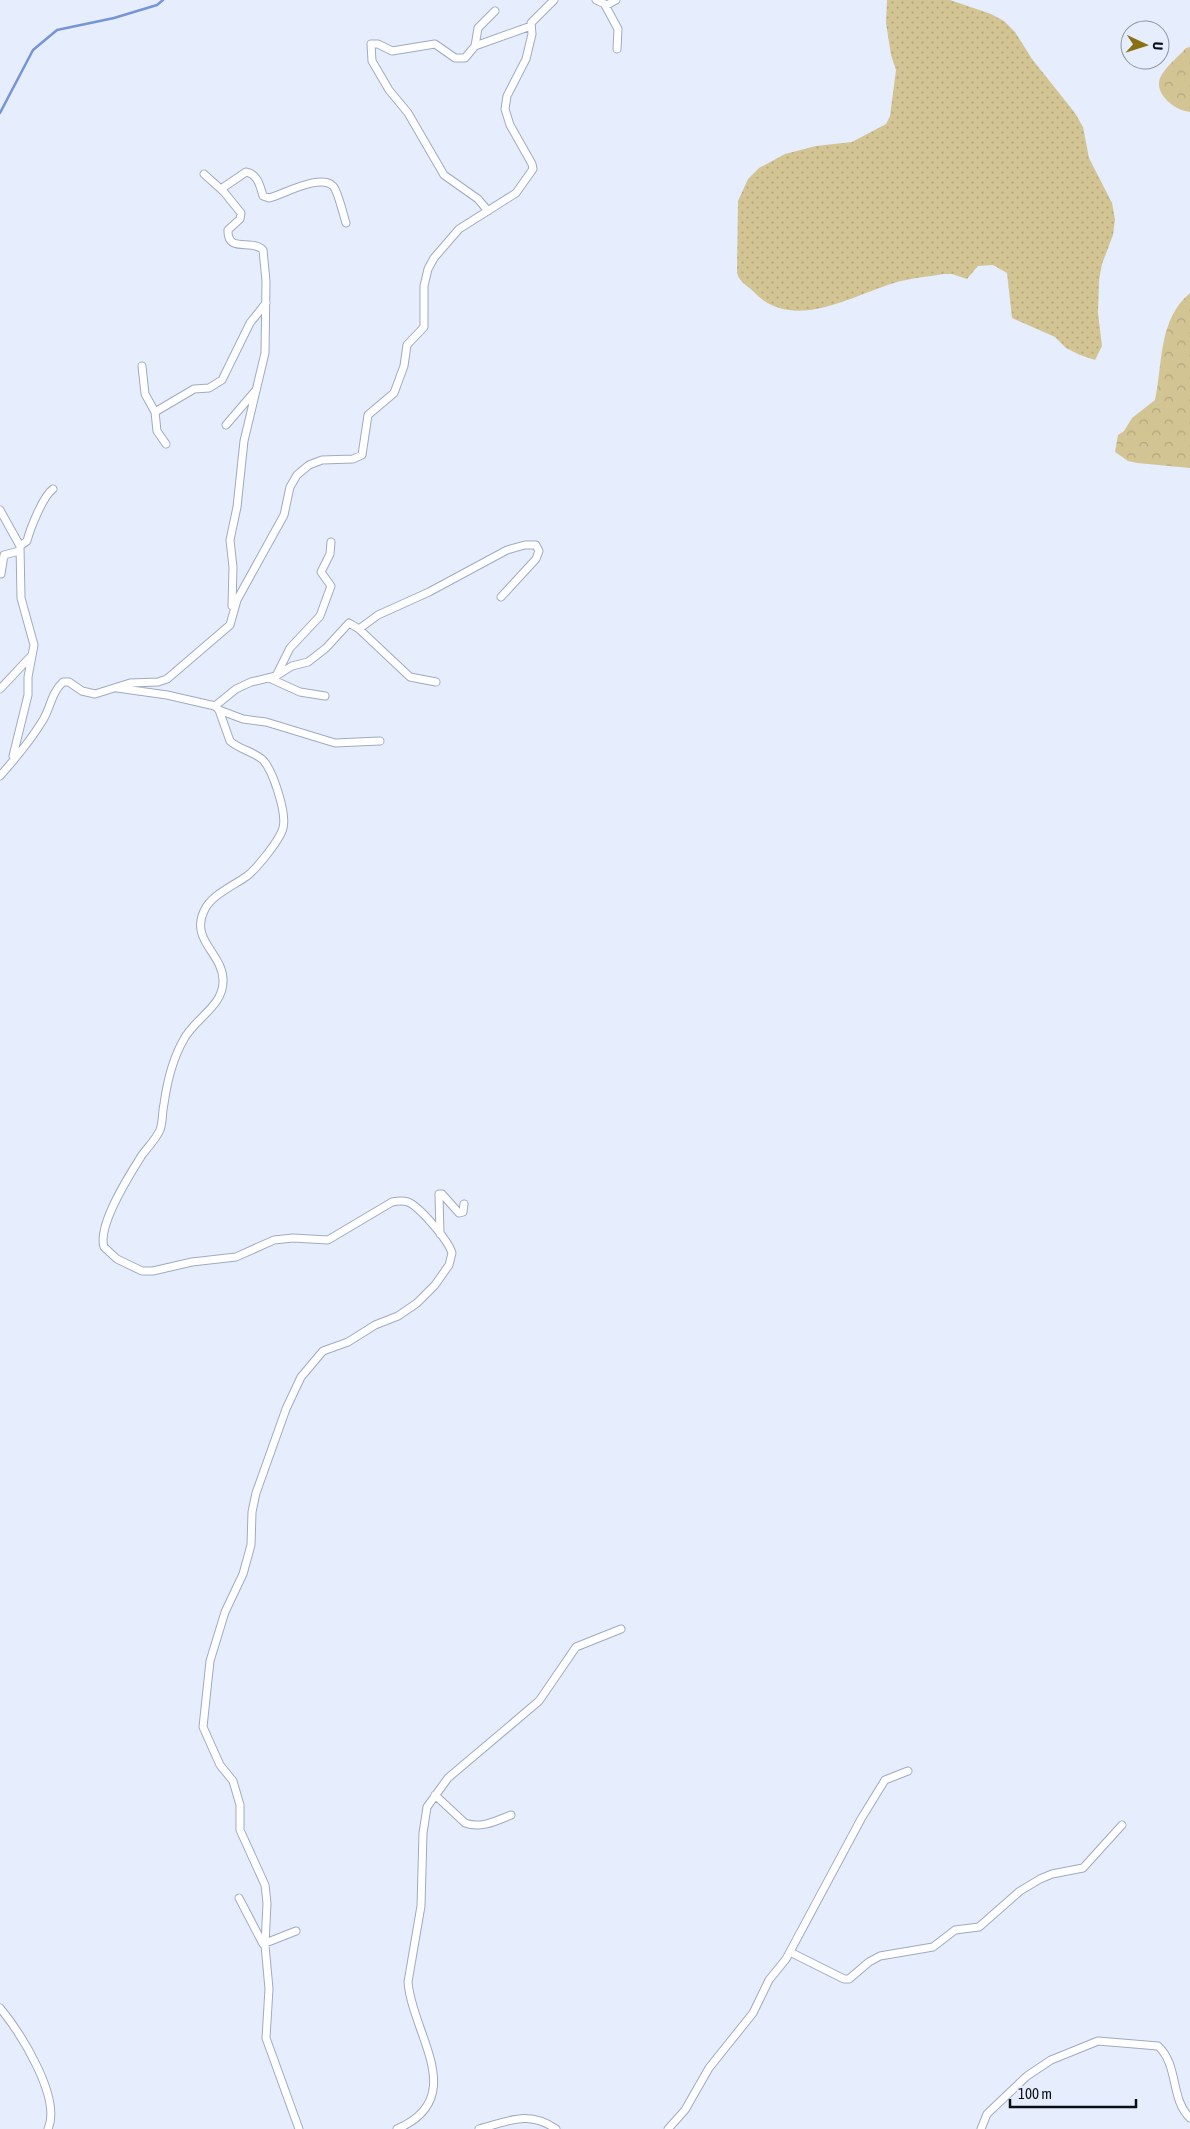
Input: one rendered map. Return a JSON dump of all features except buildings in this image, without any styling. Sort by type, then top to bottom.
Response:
[{"type":"street","points":[[475,46],[531,26],[537,16],[554,0]]},
{"type":"street","points":[[596,0],[605,4],[618,30],[617,49]]},
{"type":"street","points":[[605,4],[616,0]]},
{"type":"street","points":[[488,211],[478,199],[444,175],[408,113],[389,90],[372,61],[369,49],[371,44],[374,43],[392,51],[435,44],[460,59],[469,54],[475,46],[476,32],[495,11]]},
{"type":"street","points":[[0,776],[42,722],[52,696],[63,682],[70,682],[89,693],[143,681],[158,682],[167,679],[201,648],[227,628],[232,622],[244,587],[284,515],[290,487],[297,475],[309,465],[322,460],[353,459],[359,457],[364,452],[368,415],[391,398],[402,373],[407,344],[424,327],[423,300],[430,263],[459,230],[516,193],[533,169],[510,126],[505,109],[507,96],[526,59],[532,32],[531,26]]},
{"type":"street","points":[[221,190],[246,172],[251,173],[257,179],[264,196],[269,198],[299,186],[315,182],[328,183],[334,188],[346,223]]},
{"type":"street","points":[[204,174],[241,213],[240,218],[228,230],[231,242],[235,245],[256,244],[263,250],[267,303],[266,353],[244,440],[237,507],[230,540],[233,567],[232,622]]},
{"type":"street","points":[[155,412],[194,389],[209,388],[222,380],[250,323],[267,303]]},
{"type":"street","points":[[142,366],[145,394],[155,412],[157,431],[166,444]]},
{"type":"street","points":[[226,425],[258,388]]},
{"type":"street","points":[[1,574],[3,556],[19,548],[27,541],[29,532],[45,498],[53,489]]},
{"type":"street","points":[[0,510],[19,548],[21,598],[34,645],[21,732],[12,761]]},
{"type":"street","points":[[276,676],[290,648],[322,611],[332,586],[321,572],[330,554],[331,542]]},
{"type":"street","points":[[359,629],[378,615],[429,592],[507,550],[525,545],[536,545],[539,551],[536,559],[501,597]]},
{"type":"street","points":[[217,708],[236,689],[264,677],[276,676],[292,666],[314,658],[349,623],[359,629],[410,677],[436,682]]},
{"type":"street","points":[[0,689],[32,654]]},
{"type":"street","points":[[264,677],[274,679],[300,692],[325,696]]},
{"type":"street","points":[[114,688],[167,695],[217,708],[243,719],[266,722],[335,743],[380,741]]},
{"type":"street","points":[[217,708],[230,741],[257,755],[269,767],[284,818],[283,827],[280,837],[256,868],[220,894],[204,911],[200,932],[205,944],[221,965],[222,989],[212,1006],[191,1027],[184,1038],[172,1067],[160,1130],[142,1156],[111,1211],[103,1233],[104,1247],[118,1259],[142,1271],[153,1271],[192,1262],[236,1257],[274,1240],[293,1238],[328,1240],[392,1202],[400,1201],[413,1206],[440,1234],[451,1249],[452,1257],[435,1285],[417,1303],[398,1316],[375,1324],[348,1342],[323,1351],[301,1377],[282,1417],[256,1493],[252,1512],[251,1545],[243,1574],[225,1612],[210,1661],[203,1727],[220,1765],[233,1782],[240,1806],[240,1830],[265,1885],[267,1903],[265,1945],[269,1989],[266,2038],[299,2129]]},
{"type":"street","points":[[440,1234],[439,1194],[442,1194],[459,1213],[463,1212],[464,1204]]},
{"type":"street","points":[[397,2129],[416,2120],[427,2108],[434,2086],[431,2059],[409,1994],[408,1982],[421,1906],[425,1814],[435,1795],[448,1778],[485,1744],[539,1700],[576,1648],[621,1629]]},
{"type":"street","points":[[668,2129],[685,2110],[709,2068],[747,2023],[769,1980],[790,1952],[820,1893],[878,1791],[887,1778],[908,1772]]},
{"type":"street","points":[[435,1795],[465,1823],[470,1825],[493,1823],[511,1814]]},
{"type":"street","points":[[790,1952],[844,1980],[849,1979],[869,1962],[880,1956],[932,1947],[955,1930],[979,1927],[1020,1891],[1040,1879],[1052,1874],[1083,1868],[1105,1841],[1122,1825]]},
{"type":"street","points":[[239,1898],[260,1940],[265,1945]]},
{"type":"street","points":[[265,1945],[296,1930]]},
{"type":"street","points":[[0,2008],[21,2035],[40,2074],[52,2113],[48,2129]]},
{"type":"street","points":[[981,2129],[987,2114],[1034,2071],[1051,2060],[1098,2041],[1158,2046],[1166,2058],[1175,2080],[1178,2100],[1190,2118]]},
{"type":"street","points":[[479,2129],[530,2118],[542,2120],[556,2129]]},
{"type":"green space","points":[[887,0],[950,0],[991,14],[1004,21],[1015,32],[1032,59],[1075,113],[1083,127],[1089,158],[1112,203],[1115,219],[1113,235],[1102,264],[1099,280],[1098,313],[1102,346],[1095,360],[1066,348],[1055,337],[1012,318],[1007,273],[993,265],[978,266],[967,279],[952,274],[944,274],[906,280],[822,308],[804,311],[786,310],[769,304],[744,284],[738,276],[738,201],[748,179],[759,168],[785,154],[816,146],[852,142],[886,124],[890,116],[896,70],[891,55],[886,23]]},
{"type":"green space","points":[[1190,47],[1190,112],[1179,109],[1168,101],[1163,96],[1159,84],[1165,70],[1170,70],[1170,65],[1186,48]]},
{"type":"green space","points":[[1190,293],[1190,468],[1128,461],[1115,452],[1118,435],[1124,431],[1132,418],[1155,400],[1167,329],[1172,316]]},
{"type":"waterway","points":[[0,113],[33,50],[57,30],[114,18],[157,5],[163,0]]}]
